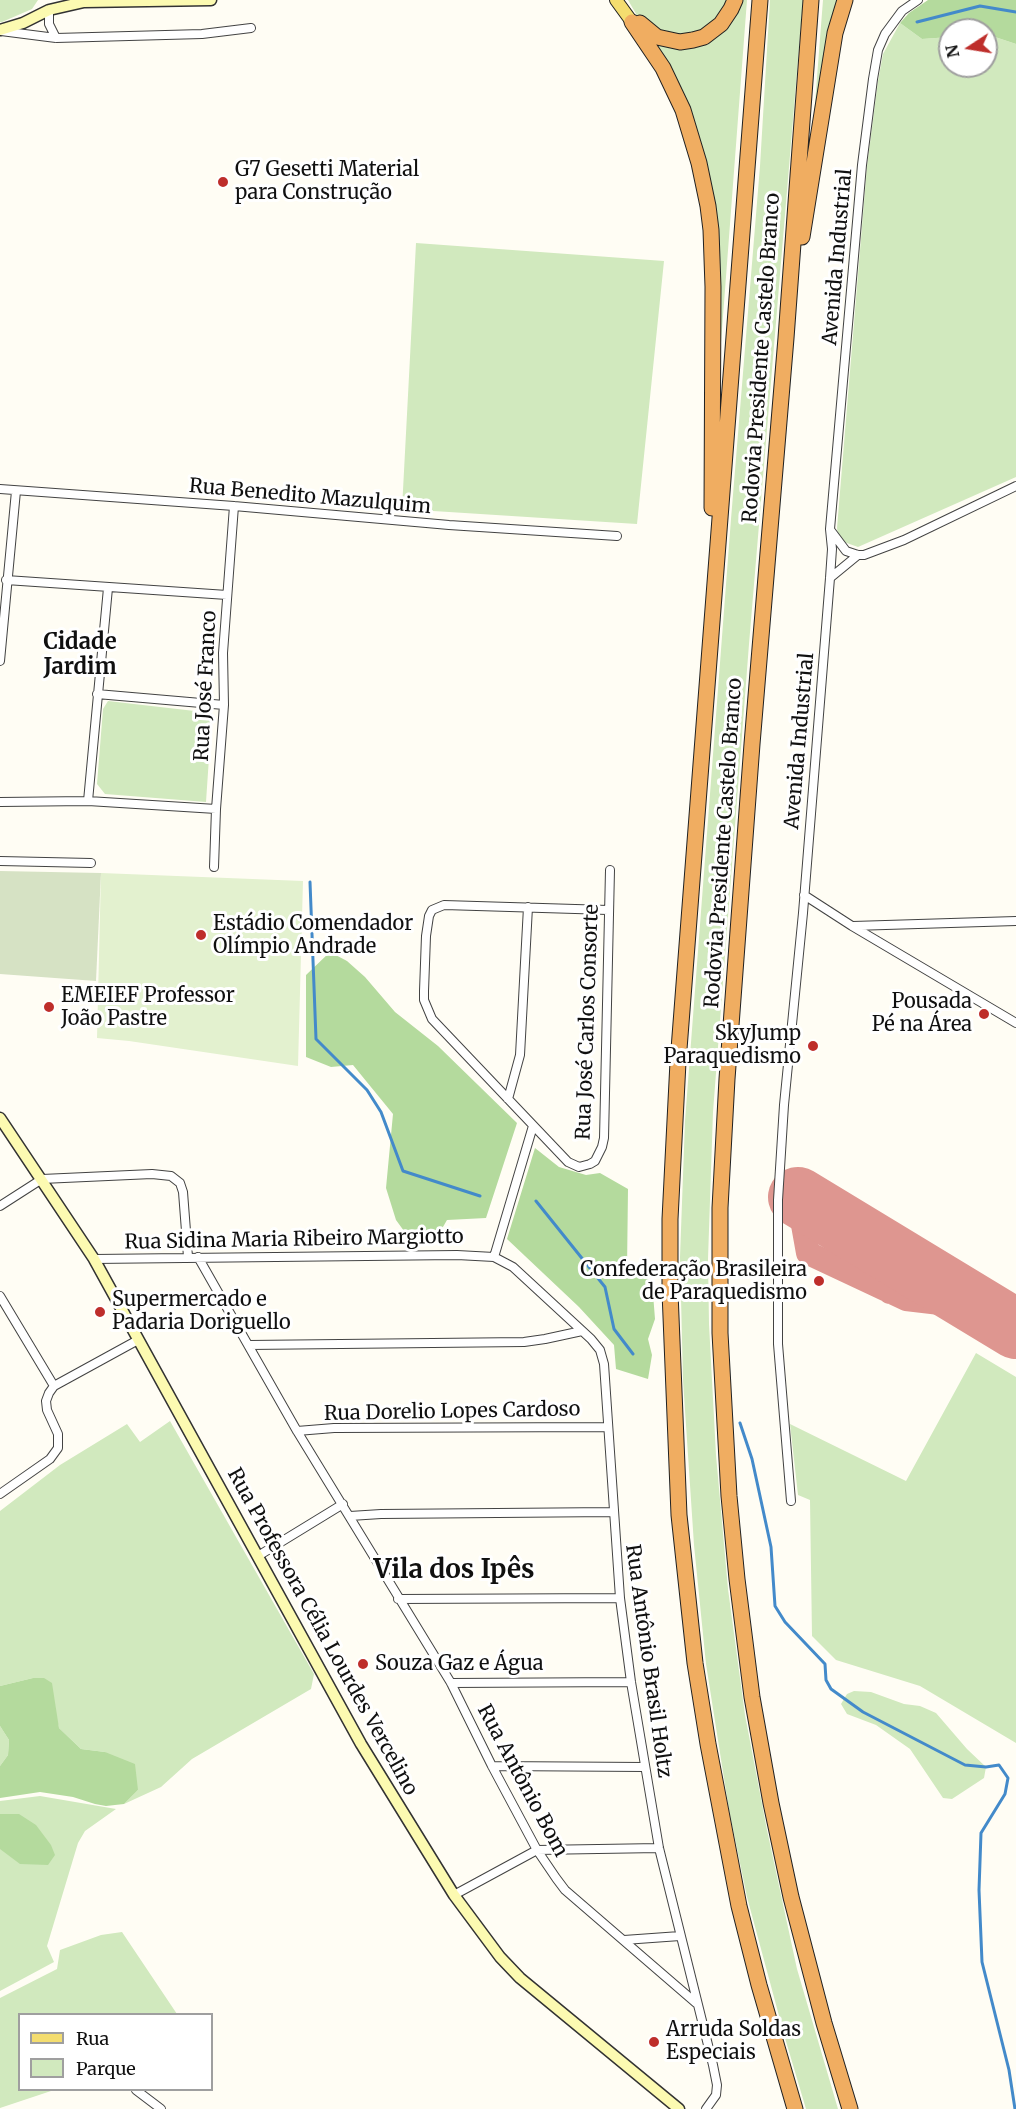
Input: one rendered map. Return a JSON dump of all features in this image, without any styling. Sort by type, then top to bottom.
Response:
[{"type":"highway","points":[[634,20],[657,37],[680,42],[693,40],[704,37],[721,24],[735,0]]},
{"type":"highway","name":"Rodovia Presidente Castelo Branco","points":[[760,0],[678,1062],[670,1219],[671,1364],[679,1515],[695,1663],[739,1906],[795,2109]]},
{"type":"highway","name":"Rodovia Presidente Castelo Branco","points":[[811,0],[726,1091],[720,1208],[720,1343],[736,1567],[754,1708],[791,1897],[824,2023],[850,2109]]},
{"type":"highway","points":[[786,338],[835,33],[845,0]]},
{"type":"highway","points":[[634,20],[663,68],[683,110],[699,163],[708,206],[711,230],[712,287],[713,602]]},
{"type":"main road","points":[[0,30],[23,23],[48,5],[100,1],[211,0]]},
{"type":"main road","points":[[616,0],[634,20]]},
{"type":"main road","points":[[626,0],[634,20]]},
{"type":"main road","name":"Rua Professora Célia Lourdes Vercelino","points":[[0,1118],[94,1259],[364,1750],[454,1895],[500,1957],[520,1978],[679,2109]]},
{"type":"street","name":"Avenida Industrial","points":[[790,1501],[778,1344],[778,1200],[784,1105],[830,578],[832,549],[830,529],[862,165],[873,79],[878,50],[885,33],[902,11],[918,0]]},
{"type":"street","points":[[48,5],[49,24],[56,39]]},
{"type":"street","points":[[0,30],[56,39],[202,34],[251,27]]},
{"type":"street","points":[[830,578],[858,555],[904,540],[1016,486]]},
{"type":"street","name":"Rua Benedito Mazulquim","points":[[0,489],[617,536]]},
{"type":"street","points":[[0,661],[16,491]]},
{"type":"street","name":"Rua José Franco","points":[[214,867],[224,705],[223,654],[234,506]]},
{"type":"street","points":[[830,529],[842,547],[858,555]]},
{"type":"street","points":[[6,580],[227,595]]},
{"type":"street","points":[[88,801],[108,588]]},
{"type":"street","points":[[97,694],[224,705]]},
{"type":"street","points":[[0,802],[88,801],[216,809]]},
{"type":"street","points":[[0,861],[91,863]]},
{"type":"street","name":"Rua José Carlos Consorte","points":[[533,1126],[575,1167],[591,1164],[598,1156],[604,1138],[610,870]]},
{"type":"street","points":[[804,895],[1016,1023]]},
{"type":"street","points":[[494,1257],[533,1126],[438,1025],[428,1009],[424,991],[429,916],[432,910],[444,904],[608,910]]},
{"type":"street","points":[[508,1099],[520,1055],[528,907]]},
{"type":"street","points":[[852,926],[1016,921]]},
{"type":"street","points":[[0,1206],[42,1179],[162,1174],[175,1177],[180,1183],[185,1204],[188,1257]]},
{"type":"street","name":"Rua Sidina Maria Ribeiro Margiotto","points":[[94,1259],[457,1255],[494,1257]]},
{"type":"street","name":"Rua Antônio Bom","points":[[198,1257],[297,1431],[451,1683],[537,1850],[565,1890],[698,2004]]},
{"type":"street","name":"Rua Antônio Brasil Holtz","points":[[494,1257],[513,1267],[591,1339],[602,1355],[620,1598],[631,1682],[658,1848],[717,2085],[713,2102],[706,2109]]},
{"type":"street","points":[[0,1296],[54,1386]]},
{"type":"street","points":[[249,1345],[524,1341],[582,1331]]},
{"type":"street","points":[[0,1494],[55,1454],[59,1441],[58,1434],[47,1410],[46,1401],[54,1386],[138,1341]]},
{"type":"street","name":"Rua Dorelio Lopes Cardoso","points":[[297,1431],[334,1428],[608,1427]]},
{"type":"street","points":[[258,1556],[343,1504]]},
{"type":"street","points":[[350,1516],[613,1512]]},
{"type":"street","points":[[399,1599],[620,1598]]},
{"type":"street","points":[[451,1683],[631,1682]]},
{"type":"street","points":[[492,1766],[645,1767]]},
{"type":"street","points":[[454,1895],[537,1850],[658,1848]]},
{"type":"street","points":[[624,1940],[680,1936]]},
{"type":"street","points":[[137,2091],[161,2109]]},
{"type":"green space","points":[[0,0],[38,0],[32,9],[0,22]]},
{"type":"green space","points":[[628,0],[730,0],[727,9],[706,31],[669,37],[639,19]]},
{"type":"green space","points":[[739,0],[747,0],[718,382],[715,239],[655,43],[683,47]]},
{"type":"green space","points":[[770,0],[803,0],[749,644],[713,1112],[708,1259],[709,1324],[716,1455],[728,1589],[745,1715],[797,1969],[838,2109],[806,2109],[747,1897],[729,1810],[706,1664],[694,1545],[683,1380],[680,1257],[685,1121],[760,166]]},
{"type":"green space","points":[[823,0],[838,0],[814,116]]},
{"type":"green space","points":[[928,0],[1016,0],[1016,44],[998,38],[998,18],[938,18],[938,38],[922,39],[900,23],[909,13]]},
{"type":"green space","points":[[900,23],[922,39],[938,38],[938,78],[998,78],[998,38],[1016,44],[1016,477],[858,547],[844,542],[838,535],[837,528],[867,166],[883,54]]},
{"type":"green space","points":[[416,243],[664,261],[637,524],[402,509]]},
{"type":"green space","points":[[108,701],[212,713],[206,802],[105,794],[97,784],[103,709]]},
{"type":"green space","points":[[0,871],[101,873],[96,981],[0,974]]},
{"type":"green space","name":"Estádio Comendador Olímpio Andrade","points":[[101,873],[303,881],[298,1066],[97,1038]]},
{"type":"green space","points":[[330,952],[347,961],[365,977],[395,1012],[438,1046],[517,1123],[486,1218],[447,1220],[436,1239],[412,1242],[396,1220],[386,1188],[393,1114],[353,1065],[331,1067],[306,1057],[306,975]]},
{"type":"green space","points":[[535,1148],[559,1167],[586,1175],[600,1173],[628,1189],[627,1269],[652,1281],[655,1319],[648,1339],[652,1355],[648,1379],[616,1369],[614,1345],[579,1307],[507,1239]]},
{"type":"green space","points":[[976,1353],[1016,1377],[1016,1743],[920,1686],[836,1660],[812,1636],[810,1500],[798,1495],[790,1424],[906,1481]]},
{"type":"green space","points":[[170,1421],[314,1674],[311,1689],[192,1759],[161,1787],[124,1804],[138,1790],[105,1752],[81,1749],[59,1728],[55,1712],[33,1678],[0,1686],[0,1511],[60,1465],[127,1424],[140,1442]]},
{"type":"green space","points":[[33,1678],[44,1678],[52,1683],[59,1728],[81,1749],[105,1752],[135,1764],[138,1790],[124,1804],[106,1806],[73,1797],[40,1792],[0,1798],[0,1766],[8,1755],[9,1740],[0,1726],[0,1686]]},
{"type":"green space","points":[[854,1691],[871,1692],[936,1713],[986,1767],[984,1778],[952,1799],[943,1798],[910,1749],[876,1725],[847,1714],[841,1704],[847,1694]]},
{"type":"green space","points":[[0,1726],[9,1740],[8,1755],[0,1766]]},
{"type":"green space","points":[[40,1796],[116,1809],[85,1831],[78,1843],[47,1946],[54,1962],[0,1991],[0,1801]]},
{"type":"green space","points":[[0,1814],[19,1814],[36,1825],[51,1845],[55,1855],[48,1865],[20,1864],[0,1849]]},
{"type":"green space","points":[[122,1932],[176,2013],[18,2013],[18,2091],[51,2091],[0,2108],[0,1998],[57,1969],[60,1950],[101,1935]]},
{"type":"waterway","points":[[917,22],[980,6],[1016,12]]},
{"type":"waterway","points":[[310,882],[316,1039],[367,1090],[381,1112],[403,1171],[480,1196]]},
{"type":"waterway","points":[[536,1201],[605,1287],[614,1329],[633,1354]]},
{"type":"waterway","points":[[740,1423],[752,1459],[771,1547],[775,1606],[785,1622],[825,1664],[826,1680],[831,1689],[863,1712],[965,1765],[986,1767],[999,1765],[1008,1778],[1005,1794],[981,1833],[979,1890],[982,1962],[1009,2070],[1015,2109]]},
{"type":"taxiway","points":[[798,1197],[808,1253],[906,1299],[940,1303],[973,1303]]},
{"type":"taxiway","points":[[871,1241],[890,1292]]},
{"type":"runway","points":[[798,1197],[1016,1329]]},
{"type":"place","name":"G7 Gesetti Material para Construção","points":[[223,182]]},
{"type":"place","name":"Estádio Comendador Olímpio Andrade","points":[[201,935]]},
{"type":"place","name":"EMEIEF Professor João Pastre","points":[[49,1007]]},
{"type":"place","name":"Pousada Pé na Área","points":[[984,1014]]},
{"type":"place","name":"SkyJump Paraquedismo","points":[[813,1046]]},
{"type":"place","name":"Confederação Brasileira de Paraquedismo","points":[[819,1281]]},
{"type":"place","name":"Supermercado e Padaria Doriguello","points":[[100,1312]]},
{"type":"place","name":"Souza Gaz e Água","points":[[363,1664]]},
{"type":"place","name":"Arruda Soldas Especiais","points":[[654,2042]]},
{"type":"district","name":"Cidade Jardim","points":[[80,656]]},
{"type":"district","name":"Vila dos Ipês","points":[[454,1571]]}]
